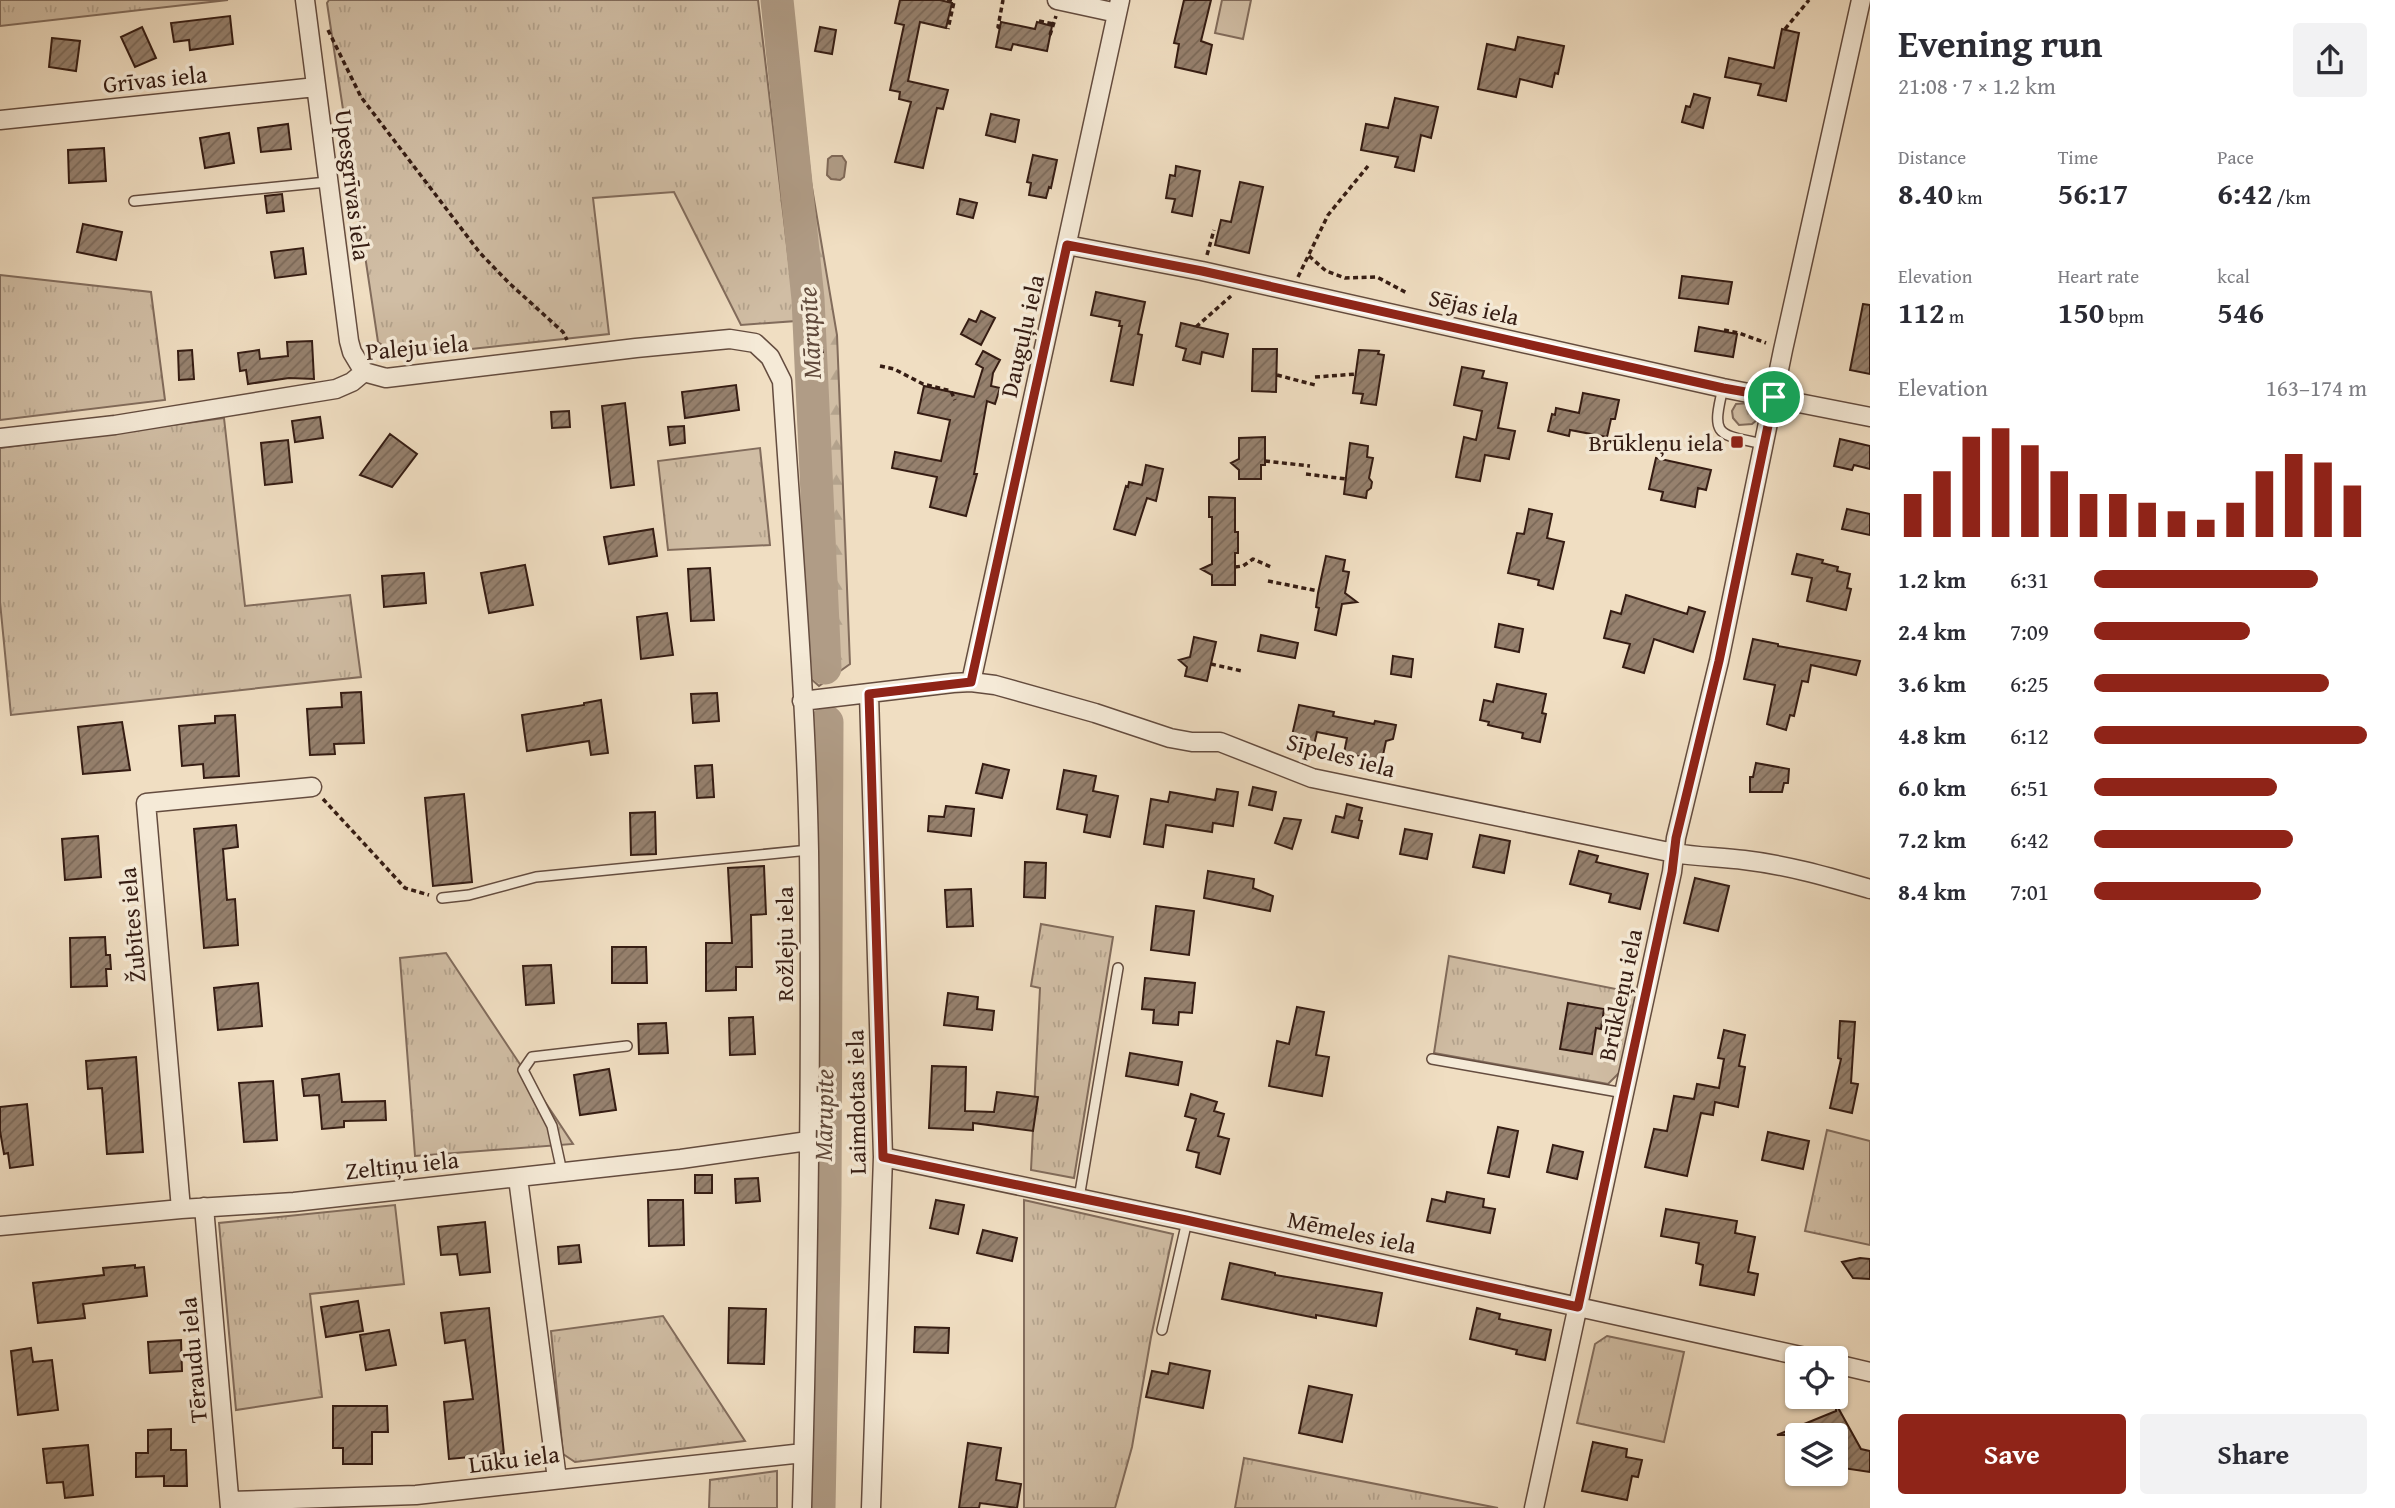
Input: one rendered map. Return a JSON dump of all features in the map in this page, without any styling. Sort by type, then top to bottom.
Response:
[{"type":"street","name":"Upesgrīvas iela","points":[[305,0],[349,341],[364,372]]},
{"type":"street","points":[[1057,0],[1119,7]]},
{"type":"street","name":"Brūkleņu iela","points":[[1534,1508],[1861,0]]},
{"type":"street","name":"Dauguļu iela","points":[[971,682],[1119,7]]},
{"type":"street","name":"Grīvas iela","points":[[0,120],[316,87]]},
{"type":"street","name":"Sējas iela","points":[[1067,245],[1202,271],[1723,388],[1870,417]]},
{"type":"street","name":"Paleju iela","points":[[0,438],[115,425],[336,389],[352,382],[364,372],[386,378],[730,339],[755,343],[770,356],[782,381]]},
{"type":"street","name":"Rožleju iela","points":[[782,381],[803,701],[809,850],[808,1142],[802,1508]]},
{"type":"street","name":"Sīpeles iela","points":[[803,701],[971,682],[995,685],[1095,713],[1170,738],[1192,742],[1220,742],[1312,778],[1674,853],[1743,860],[1802,870],[1870,889]]},
{"type":"street","name":"Laimdotas iela","points":[[869,694],[883,1157],[871,1508]]},
{"type":"street","name":"Žubītes iela","points":[[181,1209],[146,803],[312,787]]},
{"type":"street","name":"Zeltiņu iela","points":[[0,1226],[204,1207],[294,1202],[518,1178],[808,1142]]},
{"type":"street","name":"Mēmeles iela","points":[[883,1157],[1186,1220],[1785,1353]]},
{"type":"street","points":[[518,1178],[557,1479]]},
{"type":"street","name":"Tēraudu iela","points":[[204,1207],[230,1505]]},
{"type":"street","points":[[1848,1367],[1870,1372]]},
{"type":"street","name":"Lūku iela","points":[[230,1505],[416,1495],[803,1453]]},
{"type":"lane","points":[[134,201],[327,182]]},
{"type":"lane","points":[[1723,388],[1716,417],[1720,430],[1732,437],[1763,444]]},
{"type":"lane","points":[[442,898],[469,895],[536,877],[809,850]]},
{"type":"lane","points":[[1079,1198],[1118,968]]},
{"type":"lane","points":[[562,1172],[552,1126],[523,1070],[532,1057],[627,1046]]},
{"type":"lane","points":[[1432,1059],[1623,1093]]},
{"type":"lane","points":[[1162,1330],[1186,1220]]},
{"type":"path","points":[[1000,28],[1003,0]]},
{"type":"path","points":[[1785,29],[1809,0]]},
{"type":"path","points":[[948,29],[954,2],[949,1]]},
{"type":"path","points":[[323,20],[361,97],[480,253],[563,332],[568,345]]},
{"type":"path","points":[[1039,21],[1054,24]]},
{"type":"path","points":[[1293,292],[1296,280],[1328,215],[1368,166]]},
{"type":"path","points":[[1202,271],[1214,230]]},
{"type":"path","points":[[1309,256],[1326,271],[1345,278],[1377,276],[1407,293]]},
{"type":"path","points":[[1196,327],[1232,295],[1235,279]]},
{"type":"path","points":[[1724,330],[1739,332],[1783,350]]},
{"type":"path","points":[[819,351],[826,351]]},
{"type":"path","points":[[880,366],[894,369],[923,384],[951,391],[955,400]]},
{"type":"path","points":[[1315,377],[1356,374]]},
{"type":"path","points":[[1277,375],[1315,385]]},
{"type":"path","points":[[1265,461],[1310,466]]},
{"type":"path","points":[[1306,474],[1346,479]]},
{"type":"path","points":[[1235,567],[1253,559],[1271,567]]},
{"type":"path","points":[[1268,581],[1318,591]]},
{"type":"path","points":[[1211,664],[1242,671]]},
{"type":"path","points":[[312,787],[405,888],[442,898]]},
{"type":"green space","points":[[0,0],[228,0],[0,26]]},
{"type":"green space","points":[[329,0],[758,0],[796,321],[741,325],[674,192],[593,198],[609,334],[398,357],[378,342],[327,3]]},
{"type":"green space","points":[[762,0],[789,0],[789,26],[797,52],[811,182],[837,335],[850,664],[819,686],[810,678],[796,321]]},
{"type":"green space","points":[[1222,0],[1251,0],[1243,39],[1215,33]]},
{"type":"green space","points":[[0,275],[151,292],[165,400],[0,420]]},
{"type":"green space","points":[[1749,403],[1759,409],[1757,420],[1752,424],[1739,425],[1733,418],[1732,411],[1736,404]]},
{"type":"green space","points":[[224,418],[245,606],[350,595],[361,677],[11,715],[0,602],[0,448]]},
{"type":"green space","points":[[760,448],[770,545],[668,550],[658,461]]},
{"type":"green space","points":[[1041,924],[1113,937],[1074,1178],[1031,1170],[1040,988],[1031,986]]},
{"type":"green space","points":[[446,953],[573,1144],[415,1156],[400,958]]},
{"type":"green space","points":[[1449,956],[1636,993],[1621,1071],[1608,1084],[1434,1053]]},
{"type":"green space","points":[[1827,1130],[1870,1141],[1870,1245],[1805,1231]]},
{"type":"green space","points":[[1024,1200],[1173,1234],[1151,1337],[1132,1447],[1115,1508],[1024,1508]]},
{"type":"green space","points":[[395,1205],[404,1284],[310,1294],[322,1397],[236,1410],[219,1223]]},
{"type":"green space","points":[[663,1316],[745,1441],[575,1462],[563,1454],[551,1331]]},
{"type":"green space","points":[[1607,1336],[1684,1352],[1664,1442],[1577,1423],[1595,1344]]},
{"type":"green space","points":[[1244,1458],[1498,1508],[1235,1508]]},
{"type":"green space","points":[[777,1471],[777,1508],[709,1508],[710,1480]]},
{"type":"water","points":[[842,156],[846,162],[844,177],[840,180],[831,179],[827,175],[828,159]]},
{"type":"building","points":[[900,0],[940,0],[952,3],[946,28],[920,22],[908,81],[948,90],[943,109],[937,108],[923,168],[895,162],[911,102],[899,99],[900,92],[890,90],[904,25],[895,23]]},
{"type":"building","points":[[1184,0],[1211,0],[1201,41],[1212,45],[1206,74],[1175,67],[1179,44],[1174,43]]},
{"type":"building","points":[[230,16],[233,44],[190,50],[189,40],[174,42],[171,23]]},
{"type":"building","points":[[1001,22],[1035,29],[1037,22],[1052,26],[1047,51],[1013,44],[1011,50],[996,47]]},
{"type":"building","points":[[142,27],[156,58],[135,67],[121,37]]},
{"type":"building","points":[[820,27],[836,30],[832,54],[815,51]]},
{"type":"building","points":[[1782,29],[1799,33],[1786,101],[1758,95],[1761,84],[1725,77],[1729,58],[1774,68]]},
{"type":"building","points":[[1518,37],[1564,46],[1558,74],[1555,73],[1552,87],[1520,79],[1516,97],[1478,89],[1487,44],[1515,50]]},
{"type":"building","points":[[52,38],[80,41],[76,71],[49,67]]},
{"type":"building","points":[[1694,94],[1710,98],[1703,128],[1682,122],[1686,106],[1690,107]]},
{"type":"building","points":[[1395,98],[1438,107],[1431,138],[1421,135],[1414,171],[1395,167],[1398,157],[1361,150],[1366,124],[1388,128]]},
{"type":"building","points":[[991,114],[1019,120],[1015,142],[986,135]]},
{"type":"building","points":[[288,124],[291,149],[261,152],[258,128]]},
{"type":"building","points":[[229,133],[234,163],[205,168],[200,138]]},
{"type":"building","points":[[104,148],[106,181],[69,183],[68,150]]},
{"type":"building","points":[[1033,155],[1057,160],[1046,198],[1029,195],[1031,183],[1027,182]]},
{"type":"building","points":[[1176,166],[1200,171],[1192,216],[1172,212],[1175,199],[1166,198],[1170,175],[1175,176]]},
{"type":"building","points":[[1240,182],[1263,187],[1249,253],[1215,245],[1221,220],[1231,222]]},
{"type":"building","points":[[282,194],[284,211],[267,213],[265,196]]},
{"type":"building","points":[[960,199],[977,203],[973,218],[957,214]]},
{"type":"building","points":[[83,224],[122,232],[116,260],[77,252]]},
{"type":"building","points":[[303,248],[306,274],[275,278],[271,252]]},
{"type":"building","points":[[1682,276],[1732,282],[1728,304],[1679,298]]},
{"type":"building","points":[[1096,292],[1145,302],[1138,334],[1142,335],[1133,385],[1111,381],[1122,326],[1119,326],[1120,321],[1091,315]]},
{"type":"building","points":[[1863,304],[1870,305],[1870,374],[1850,370]]},
{"type":"building","points":[[981,311],[995,318],[981,345],[961,334],[969,319],[976,322]]},
{"type":"building","points":[[1181,323],[1228,334],[1223,357],[1202,352],[1200,364],[1183,360],[1186,349],[1176,346]]},
{"type":"building","points":[[1699,327],[1737,334],[1733,357],[1695,351]]},
{"type":"building","points":[[312,341],[314,379],[289,378],[248,384],[246,370],[240,371],[238,353],[259,350],[260,359],[288,356],[287,342]]},
{"type":"building","points":[[1253,349],[1277,349],[1276,392],[1252,391]]},
{"type":"building","points":[[192,350],[194,379],[179,380],[178,351]]},
{"type":"building","points":[[1359,350],[1379,351],[1378,354],[1384,355],[1376,405],[1361,403],[1363,394],[1353,393]]},
{"type":"building","points":[[983,351],[1000,360],[993,373],[991,386],[1000,388],[995,404],[987,401],[974,474],[977,474],[966,516],[930,507],[937,477],[892,468],[895,452],[941,461],[950,420],[918,413],[924,386],[974,397],[983,368],[976,364]]},
{"type":"building","points":[[1462,367],[1484,371],[1482,378],[1507,383],[1498,428],[1515,431],[1509,459],[1485,455],[1480,481],[1456,477],[1464,437],[1476,440],[1482,411],[1454,405]]},
{"type":"building","points":[[736,385],[739,410],[685,418],[682,392]]},
{"type":"building","points":[[1583,393],[1619,400],[1607,437],[1570,430],[1569,436],[1548,431],[1556,408],[1579,413]]},
{"type":"building","points":[[625,403],[634,485],[611,488],[602,406]]},
{"type":"building","points":[[569,411],[570,427],[552,428],[551,412]]},
{"type":"building","points":[[320,417],[323,438],[295,442],[292,421]]},
{"type":"building","points":[[684,426],[685,443],[670,445],[668,427]]},
{"type":"building","points":[[390,434],[417,454],[392,487],[360,475]]},
{"type":"building","points":[[1265,437],[1265,465],[1261,465],[1261,479],[1239,479],[1239,470],[1231,463],[1239,459],[1239,438]]},
{"type":"building","points":[[1840,439],[1870,446],[1870,469],[1854,465],[1852,470],[1834,466]]},
{"type":"building","points":[[288,440],[292,482],[265,485],[261,443]]},
{"type":"building","points":[[1350,443],[1368,446],[1367,457],[1373,458],[1369,478],[1372,482],[1371,488],[1367,491],[1366,498],[1344,494]]},
{"type":"building","points":[[1656,458],[1711,470],[1706,490],[1698,488],[1695,507],[1661,500],[1663,492],[1649,489]]},
{"type":"building","points":[[1146,465],[1163,469],[1156,501],[1147,498],[1135,535],[1114,529],[1126,486],[1128,487],[1129,482],[1142,485]]},
{"type":"building","points":[[1209,497],[1235,498],[1238,553],[1235,553],[1235,585],[1212,585],[1212,575],[1201,569],[1212,564],[1212,517],[1209,517]]},
{"type":"building","points":[[1529,509],[1552,514],[1547,538],[1564,542],[1553,589],[1538,585],[1539,580],[1508,573],[1517,533],[1524,534]]},
{"type":"building","points":[[1847,509],[1870,514],[1870,535],[1842,529]]},
{"type":"building","points":[[653,529],[657,556],[609,564],[604,537]]},
{"type":"building","points":[[1797,554],[1823,560],[1822,563],[1838,567],[1837,571],[1850,574],[1847,588],[1851,589],[1846,610],[1807,601],[1812,578],[1792,574]]},
{"type":"building","points":[[1326,556],[1345,560],[1343,571],[1349,572],[1345,593],[1357,602],[1342,604],[1336,635],[1315,630],[1319,608],[1316,607],[1318,593]]},
{"type":"building","points":[[525,565],[533,605],[489,613],[481,573]]},
{"type":"building","points":[[710,568],[714,620],[691,621],[688,569]]},
{"type":"building","points":[[424,573],[426,603],[384,607],[382,576]]},
{"type":"building","points":[[1626,595],[1687,614],[1689,607],[1705,612],[1693,652],[1654,639],[1644,673],[1623,667],[1630,644],[1604,638],[1611,611],[1621,614]]},
{"type":"building","points":[[667,613],[673,655],[641,659],[637,617]]},
{"type":"building","points":[[1499,624],[1523,629],[1519,652],[1495,647]]},
{"type":"building","points":[[1261,635],[1298,643],[1295,658],[1258,651]]},
{"type":"building","points":[[1194,637],[1216,642],[1207,681],[1185,676],[1187,667],[1179,660],[1190,657]]},
{"type":"building","points":[[1753,639],[1860,661],[1856,675],[1811,665],[1808,682],[1802,681],[1794,716],[1790,715],[1786,730],[1767,724],[1775,685],[1744,679]]},
{"type":"building","points":[[1393,656],[1413,659],[1411,677],[1391,674]]},
{"type":"building","points":[[1497,684],[1546,694],[1542,713],[1546,714],[1540,742],[1522,738],[1523,733],[1488,725],[1489,722],[1480,720],[1484,700],[1493,702]]},
{"type":"building","points":[[361,692],[364,743],[334,744],[335,754],[310,755],[307,709],[342,707],[341,693]]},
{"type":"building","points":[[717,693],[719,721],[693,723],[691,694]]},
{"type":"building","points":[[601,700],[608,753],[591,755],[589,741],[527,751],[522,715]]},
{"type":"building","points":[[1299,705],[1334,712],[1333,716],[1374,724],[1375,721],[1396,725],[1393,739],[1386,741],[1383,755],[1377,760],[1344,753],[1347,738],[1317,732],[1314,745],[1291,740]]},
{"type":"building","points":[[235,715],[239,776],[204,778],[203,764],[182,766],[179,726],[215,723],[215,716]]},
{"type":"building","points":[[122,722],[130,770],[83,774],[78,727]]},
{"type":"building","points":[[1756,763],[1789,769],[1788,783],[1784,783],[1782,792],[1750,792],[1750,777],[1753,777]]},
{"type":"building","points":[[983,764],[1009,770],[1002,798],[976,793]]},
{"type":"building","points":[[712,765],[714,797],[697,798],[695,766]]},
{"type":"building","points":[[1064,770],[1096,776],[1093,791],[1118,796],[1110,837],[1084,832],[1087,815],[1057,809]]},
{"type":"building","points":[[1253,787],[1276,792],[1272,810],[1249,805]]},
{"type":"building","points":[[1217,789],[1238,792],[1233,826],[1213,823],[1212,832],[1166,825],[1163,847],[1144,844],[1151,799],[1168,802],[1170,792],[1215,800]]},
{"type":"building","points":[[464,794],[472,882],[433,886],[425,798]]},
{"type":"building","points":[[1347,804],[1362,808],[1358,838],[1332,832],[1336,816],[1344,818]]},
{"type":"building","points":[[946,806],[974,809],[971,836],[928,831],[929,816],[944,817]]},
{"type":"building","points":[[655,812],[656,854],[631,855],[630,813]]},
{"type":"building","points":[[1284,818],[1301,820],[1292,849],[1275,843]]},
{"type":"building","points":[[236,825],[238,847],[223,849],[227,900],[235,899],[238,945],[204,948],[194,829]]},
{"type":"building","points":[[1405,829],[1432,834],[1427,859],[1400,854]]},
{"type":"building","points":[[1480,835],[1510,841],[1504,873],[1473,867]]},
{"type":"building","points":[[98,836],[101,877],[65,880],[62,839]]},
{"type":"building","points":[[1579,851],[1598,856],[1596,862],[1648,874],[1640,909],[1609,902],[1611,894],[1570,884]]},
{"type":"building","points":[[1025,862],[1046,863],[1045,898],[1024,897]]},
{"type":"building","points":[[764,866],[766,914],[751,915],[752,967],[736,967],[736,990],[706,991],[706,943],[732,943],[728,868]]},
{"type":"building","points":[[1208,871],[1254,879],[1253,888],[1273,896],[1270,911],[1204,898]]},
{"type":"building","points":[[1695,878],[1729,886],[1718,931],[1684,923]]},
{"type":"building","points":[[971,889],[973,926],[947,927],[945,890]]},
{"type":"building","points":[[1156,906],[1194,911],[1189,955],[1151,950]]},
{"type":"building","points":[[105,937],[106,955],[110,955],[111,969],[106,969],[107,986],[71,987],[70,938]]},
{"type":"building","points":[[612,947],[646,947],[647,983],[612,983]]},
{"type":"building","points":[[551,965],[554,1003],[526,1005],[523,966]]},
{"type":"building","points":[[1145,978],[1195,983],[1192,1013],[1179,1012],[1178,1025],[1153,1023],[1154,1010],[1142,1009]]},
{"type":"building","points":[[258,983],[262,1026],[218,1030],[214,988]]},
{"type":"building","points":[[948,993],[978,997],[977,1009],[994,1011],[992,1030],[944,1025]]},
{"type":"building","points":[[1568,1003],[1604,1009],[1601,1029],[1596,1028],[1592,1054],[1560,1049]]},
{"type":"building","points":[[1297,1007],[1324,1012],[1316,1055],[1329,1057],[1322,1096],[1269,1086],[1277,1041],[1289,1044]]},
{"type":"building","points":[[753,1017],[755,1054],[730,1055],[729,1018]]},
{"type":"building","points":[[1840,1021],[1855,1022],[1851,1083],[1858,1084],[1852,1113],[1830,1108],[1841,1059],[1838,1058]]},
{"type":"building","points":[[666,1023],[668,1053],[639,1054],[638,1024]]},
{"type":"building","points":[[1724,1030],[1745,1035],[1739,1066],[1745,1067],[1738,1107],[1715,1102],[1713,1115],[1701,1113],[1687,1176],[1645,1167],[1654,1129],[1667,1131],[1674,1096],[1694,1099],[1697,1084],[1719,1088],[1724,1059],[1718,1058]]},
{"type":"building","points":[[1130,1053],[1182,1062],[1178,1085],[1126,1076]]},
{"type":"building","points":[[136,1057],[143,1152],[107,1154],[102,1088],[88,1089],[86,1061]]},
{"type":"building","points":[[932,1066],[966,1067],[965,1111],[994,1112],[997,1092],[1038,1097],[1033,1131],[973,1123],[973,1130],[929,1128]]},
{"type":"building","points":[[609,1069],[616,1110],[580,1115],[574,1075]]},
{"type":"building","points":[[339,1074],[342,1102],[385,1101],[386,1120],[344,1121],[344,1127],[322,1129],[319,1095],[304,1096],[302,1079]]},
{"type":"building","points":[[273,1081],[277,1140],[244,1142],[239,1083]]},
{"type":"building","points":[[1191,1094],[1217,1102],[1214,1111],[1224,1114],[1218,1136],[1229,1139],[1220,1174],[1196,1167],[1199,1153],[1187,1150],[1196,1119],[1185,1116]]},
{"type":"building","points":[[27,1104],[33,1165],[10,1168],[8,1153],[4,1154],[0,1131],[0,1107]]},
{"type":"building","points":[[1498,1127],[1518,1131],[1509,1177],[1488,1173]]},
{"type":"building","points":[[1768,1132],[1809,1141],[1803,1169],[1762,1160]]},
{"type":"building","points":[[1553,1145],[1583,1152],[1577,1179],[1547,1172]]},
{"type":"building","points":[[695,1175],[712,1175],[712,1193],[695,1193]]},
{"type":"building","points":[[758,1178],[760,1201],[736,1203],[735,1179]]},
{"type":"building","points":[[1447,1192],[1484,1199],[1483,1207],[1495,1209],[1490,1233],[1427,1221],[1432,1199],[1445,1202]]},
{"type":"building","points":[[648,1200],[683,1200],[684,1245],[649,1246]]},
{"type":"building","points":[[936,1200],[964,1205],[958,1234],[930,1228]]},
{"type":"building","points":[[1666,1209],[1737,1221],[1735,1233],[1755,1237],[1748,1272],[1758,1274],[1754,1295],[1700,1285],[1703,1265],[1696,1263],[1699,1243],[1661,1236]]},
{"type":"building","points":[[485,1222],[490,1272],[460,1275],[457,1254],[441,1255],[438,1227]]},
{"type":"building","points":[[983,1230],[1017,1238],[1012,1261],[977,1253]]},
{"type":"building","points":[[579,1245],[581,1262],[559,1264],[558,1247]]},
{"type":"building","points":[[1870,1259],[1870,1279],[1853,1278],[1842,1262]]},
{"type":"building","points":[[1230,1263],[1275,1275],[1382,1293],[1376,1326],[1316,1315],[1316,1318],[1222,1299]]},
{"type":"building","points":[[135,1265],[135,1268],[144,1267],[147,1296],[83,1304],[85,1318],[38,1323],[33,1283],[104,1275],[103,1268]]},
{"type":"building","points":[[358,1301],[363,1331],[326,1337],[321,1307]]},
{"type":"building","points":[[489,1308],[504,1454],[449,1459],[444,1402],[473,1399],[465,1340],[445,1343],[441,1313]]},
{"type":"building","points":[[729,1308],[766,1309],[764,1364],[728,1363]]},
{"type":"building","points":[[1477,1308],[1500,1314],[1499,1319],[1551,1330],[1545,1360],[1470,1339]]},
{"type":"building","points":[[915,1327],[949,1328],[948,1353],[914,1352]]},
{"type":"building","points":[[389,1330],[396,1365],[366,1370],[360,1335]]},
{"type":"building","points":[[181,1340],[182,1371],[150,1373],[148,1342]]},
{"type":"building","points":[[31,1348],[33,1362],[52,1360],[58,1410],[18,1415],[11,1351]]},
{"type":"building","points":[[1170,1363],[1210,1371],[1203,1408],[1146,1397],[1152,1371],[1168,1374]]},
{"type":"building","points":[[1309,1386],[1352,1395],[1342,1442],[1299,1433]]},
{"type":"building","points":[[333,1406],[387,1406],[388,1432],[372,1432],[372,1464],[343,1464],[343,1448],[333,1448]]},
{"type":"building","points":[[1839,1409],[1847,1423],[1806,1423]]},
{"type":"building","points":[[1848,1426],[1861,1449],[1870,1451],[1870,1472],[1848,1469]]},
{"type":"building","points":[[171,1429],[171,1450],[186,1450],[187,1486],[164,1486],[164,1476],[136,1477],[136,1453],[148,1453],[148,1430]]},
{"type":"building","points":[[1593,1442],[1627,1449],[1626,1457],[1642,1460],[1638,1477],[1632,1476],[1627,1500],[1582,1491]]},
{"type":"building","points":[[968,1443],[1001,1448],[996,1480],[1021,1484],[1017,1508],[980,1503],[979,1508],[959,1508]]},
{"type":"building","points":[[88,1445],[93,1495],[65,1498],[63,1482],[47,1483],[43,1449]]},
{"type":"waterway","name":"Mārupīte","points":[[777,0],[808,299],[825,668]]},
{"type":"waterway","name":"Mārupīte","points":[[819,1508],[825,1202],[827,722]]},
{"type":"place","name":"Brūkleņu iela","points":[[1737,442]]},
{"type":"route","points":[[1067,245],[1202,271],[1723,388],[1774,397],[1719,661],[1676,838],[1672,872],[1578,1307],[1186,1220],[883,1157],[869,694],[971,682],[1067,245]]}]
